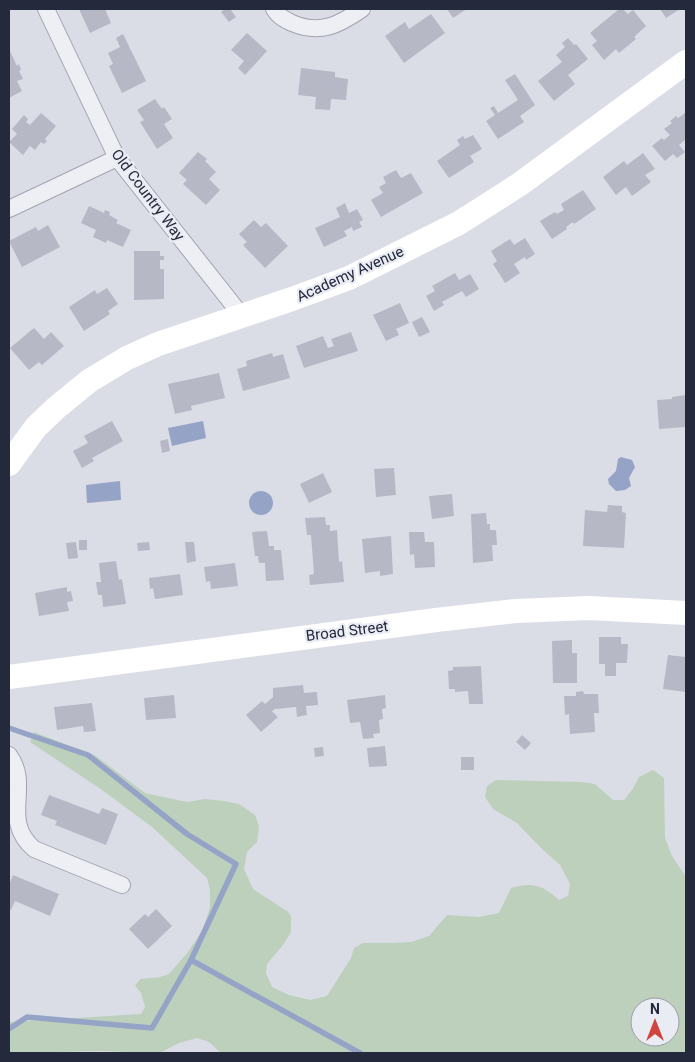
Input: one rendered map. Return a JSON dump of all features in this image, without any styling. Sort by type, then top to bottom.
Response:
[{"type":"street","name":"Old Country Way","points":[[46,9],[117,158],[242,316]]},
{"type":"street","points":[[274,9],[279,17],[306,29],[327,28],[351,17],[362,9]]},
{"type":"street","name":"Academy Avenue","points":[[9,464],[36,427],[56,408],[89,381],[127,358],[158,344],[349,278],[459,223],[520,184],[686,62]]},
{"type":"street","points":[[9,209],[117,158]]},
{"type":"street","name":"Broad Street","points":[[9,677],[426,621],[516,611],[589,608],[686,613]]},
{"type":"street","points":[[9,755],[16,770],[12,811],[13,823],[17,834],[34,849],[122,884]]},
{"type":"green space","points":[[34,732],[96,756],[145,793],[187,802],[205,799],[239,804],[255,815],[259,826],[257,842],[247,852],[244,869],[253,889],[287,911],[291,916],[291,932],[267,964],[266,973],[272,987],[289,995],[310,1000],[327,996],[351,958],[354,948],[363,943],[411,942],[429,936],[447,915],[479,917],[499,913],[511,888],[519,886],[537,886],[559,900],[568,896],[570,884],[560,865],[517,823],[493,809],[485,797],[487,786],[496,780],[581,782],[595,784],[613,800],[624,800],[639,777],[653,770],[664,778],[665,838],[672,856],[686,877],[686,1053],[221,1053],[209,1042],[197,1038],[179,1043],[160,1053],[100,1051],[9,1053],[9,1022],[141,1014],[145,1007],[141,993],[135,986],[140,979],[169,974],[188,952],[202,931],[210,908],[210,890],[207,878],[152,827],[102,790],[30,742]]},
{"type":"water","points":[[203,421],[206,438],[172,446],[168,428]]},
{"type":"water","points":[[621,457],[632,460],[635,467],[629,478],[631,486],[625,490],[616,491],[609,484],[608,479],[616,471],[618,459]]},
{"type":"water","points":[[120,481],[121,500],[87,503],[86,485]]},
{"type":"water","points":[[261,491],[266,492],[272,498],[272,508],[266,514],[261,515],[256,514],[250,508],[249,503],[250,498],[256,492]]},
{"type":"building","points":[[79,9],[105,9],[111,23],[90,33]]},
{"type":"building","points":[[225,9],[230,9],[236,17],[229,22],[221,12]]},
{"type":"building","points":[[447,9],[467,9],[453,18]]},
{"type":"building","points":[[619,9],[623,9],[628,14],[633,10],[646,26],[634,37],[636,39],[619,53],[616,49],[604,60],[592,45],[597,41],[590,33]]},
{"type":"building","points":[[660,9],[680,9],[666,18]]},
{"type":"building","points":[[431,14],[445,33],[404,63],[385,36],[405,22],[409,29]]},
{"type":"building","points":[[247,33],[267,51],[245,75],[238,68],[244,61],[231,50]]},
{"type":"building","points":[[123,34],[146,81],[122,93],[109,66],[113,64],[108,53],[120,47],[116,38]]},
{"type":"building","points":[[568,38],[574,45],[576,44],[588,59],[568,75],[575,84],[554,101],[538,81],[562,62],[556,55],[565,47],[562,43]]},
{"type":"building","points":[[9,49],[17,66],[19,64],[21,70],[19,71],[23,79],[17,81],[22,91],[9,98]]},
{"type":"building","points":[[301,68],[335,72],[335,77],[348,79],[346,100],[331,99],[330,110],[315,109],[316,97],[298,95]]},
{"type":"building","points":[[515,74],[535,105],[520,116],[524,122],[498,139],[486,121],[495,115],[490,108],[494,106],[498,113],[518,100],[505,80]]},
{"type":"building","points":[[155,99],[162,109],[164,107],[172,119],[164,124],[173,138],[157,149],[140,122],[144,120],[137,110]]},
{"type":"building","points":[[41,113],[56,126],[45,139],[47,141],[44,144],[41,142],[35,150],[30,146],[23,155],[9,142],[17,134],[12,129],[24,115],[28,119],[26,122],[30,125]]},
{"type":"building","points":[[685,113],[686,139],[679,145],[685,152],[677,158],[673,154],[665,161],[652,146],[662,138],[664,140],[670,135],[664,129],[672,123],[670,121],[676,116],[678,118]]},
{"type":"building","points":[[473,135],[482,149],[470,156],[474,162],[449,178],[437,161],[460,145],[457,140],[463,136],[465,139]]},
{"type":"building","points":[[198,152],[207,159],[205,161],[216,172],[209,179],[220,190],[206,205],[183,184],[187,180],[179,173]]},
{"type":"building","points":[[643,153],[655,169],[645,175],[651,182],[632,196],[626,187],[616,195],[603,177],[624,161],[627,165]]},
{"type":"building","points":[[396,170],[401,178],[411,173],[423,193],[381,217],[371,200],[383,193],[379,187],[386,183],[383,177]]},
{"type":"building","points":[[583,190],[596,209],[574,224],[573,222],[566,227],[567,229],[552,239],[540,221],[555,212],[557,214],[564,210],[561,204]]},
{"type":"building","points":[[345,203],[349,213],[357,209],[363,220],[359,222],[362,227],[353,231],[352,227],[344,231],[347,236],[324,247],[315,228],[340,217],[336,208]]},
{"type":"building","points":[[89,206],[104,213],[105,210],[110,212],[109,215],[118,220],[116,223],[131,230],[123,247],[107,240],[106,243],[93,237],[96,230],[81,223]]},
{"type":"building","points":[[254,220],[261,227],[266,223],[288,246],[265,268],[243,245],[247,242],[239,234]]},
{"type":"building","points":[[48,225],[60,247],[22,267],[9,241],[36,227],[38,231]]},
{"type":"building","points":[[525,238],[535,254],[526,260],[525,257],[514,264],[520,273],[505,283],[493,264],[497,261],[491,251],[510,239],[514,245]]},
{"type":"building","points":[[134,251],[160,251],[160,256],[164,256],[164,260],[160,260],[160,269],[164,269],[164,299],[134,300]]},
{"type":"building","points":[[455,273],[459,280],[470,274],[479,289],[466,297],[462,291],[442,302],[444,305],[434,311],[426,296],[435,291],[432,286]]},
{"type":"building","points":[[107,288],[118,304],[108,311],[110,314],[84,331],[69,307],[95,290],[97,294]]},
{"type":"building","points":[[400,303],[409,323],[396,329],[399,335],[386,341],[373,315]]},
{"type":"building","points":[[422,317],[430,332],[419,337],[412,322]]},
{"type":"building","points":[[34,328],[44,339],[51,332],[64,346],[42,365],[39,362],[29,370],[10,348]]},
{"type":"building","points":[[351,332],[358,351],[304,368],[296,346],[323,336],[328,348],[334,346],[331,339]]},
{"type":"building","points":[[272,353],[273,357],[283,354],[290,378],[243,391],[237,369],[247,366],[246,361]]},
{"type":"building","points":[[219,373],[225,398],[191,406],[192,410],[175,414],[168,384]]},
{"type":"building","points":[[686,395],[686,427],[659,429],[657,400],[672,399],[672,397]]},
{"type":"building","points":[[112,421],[123,441],[92,458],[94,461],[82,468],[73,451],[88,443],[84,436]]},
{"type":"building","points":[[168,439],[170,451],[162,453],[160,441]]},
{"type":"building","points":[[394,468],[396,495],[376,497],[374,469]]},
{"type":"building","points":[[323,473],[332,492],[309,503],[300,484]]},
{"type":"building","points":[[452,494],[454,516],[432,519],[429,496]]},
{"type":"building","points":[[608,505],[622,506],[622,512],[626,513],[624,548],[583,546],[585,510],[607,512]]},
{"type":"building","points":[[486,513],[487,524],[490,524],[490,530],[496,530],[497,545],[492,545],[493,561],[473,563],[471,514]]},
{"type":"building","points":[[325,517],[326,525],[330,525],[330,531],[337,530],[339,562],[342,561],[344,582],[310,585],[309,575],[314,574],[311,535],[307,535],[305,518]]},
{"type":"building","points":[[267,531],[269,546],[274,546],[274,550],[281,550],[284,580],[266,581],[265,563],[259,563],[258,556],[255,556],[252,532]]},
{"type":"building","points":[[409,532],[424,532],[425,542],[434,542],[435,567],[415,568],[414,554],[410,555]]},
{"type":"building","points":[[391,536],[393,574],[380,576],[380,571],[365,573],[362,539]]},
{"type":"building","points":[[79,540],[87,540],[87,550],[79,550]]},
{"type":"building","points":[[76,542],[78,558],[68,559],[66,543]]},
{"type":"building","points":[[149,542],[150,550],[138,551],[137,543]]},
{"type":"building","points":[[185,542],[194,542],[196,561],[187,563]]},
{"type":"building","points":[[116,561],[119,580],[122,579],[126,604],[103,607],[102,595],[98,595],[96,582],[101,582],[99,563]]},
{"type":"building","points":[[235,563],[238,586],[211,589],[210,581],[206,582],[204,567]]},
{"type":"building","points":[[180,574],[183,595],[155,599],[153,588],[150,589],[149,578]]},
{"type":"building","points":[[67,587],[67,592],[71,591],[73,601],[67,602],[69,611],[39,616],[35,593]]},
{"type":"building","points":[[599,637],[621,637],[621,644],[628,644],[627,663],[616,663],[616,676],[605,676],[605,664],[599,664]]},
{"type":"building","points":[[572,640],[572,653],[577,653],[577,683],[553,683],[552,641]]},
{"type":"building","points":[[668,655],[686,657],[686,692],[663,689]]},
{"type":"building","points":[[481,666],[483,704],[469,704],[468,691],[455,692],[455,689],[449,689],[448,671],[453,670],[453,667]]},
{"type":"building","points":[[303,685],[304,693],[317,692],[318,705],[306,706],[307,715],[297,717],[296,707],[275,709],[272,711],[278,717],[261,732],[246,715],[262,701],[265,704],[273,697],[273,688]]},
{"type":"building","points":[[583,691],[584,694],[598,694],[599,713],[594,713],[595,732],[570,734],[569,714],[565,715],[564,696],[576,696],[576,692]]},
{"type":"building","points":[[174,695],[176,718],[146,720],[144,698]]},
{"type":"building","points":[[385,695],[386,708],[382,709],[383,719],[379,720],[380,733],[373,734],[374,738],[363,739],[360,722],[350,723],[347,700]]},
{"type":"building","points":[[92,703],[96,731],[84,732],[83,726],[57,730],[54,707]]},
{"type":"building","points":[[522,735],[531,743],[525,750],[516,742]]},
{"type":"building","points":[[385,746],[387,766],[369,767],[367,748]]},
{"type":"building","points":[[323,747],[324,756],[315,757],[314,748]]},
{"type":"building","points":[[461,757],[474,757],[474,770],[461,770]]},
{"type":"building","points":[[49,795],[99,814],[102,808],[118,814],[106,845],[55,825],[57,821],[41,815]]},
{"type":"building","points":[[13,875],[59,894],[50,916],[15,901],[11,910],[9,909],[9,885]]},
{"type":"building","points":[[156,909],[172,926],[148,949],[129,929],[145,914],[148,917]]},
{"type":"waterway","points":[[9,728],[88,755],[187,834],[236,864],[191,960],[152,1028],[27,1017],[9,1029]]},
{"type":"waterway","points":[[191,960],[360,1053]]}]
